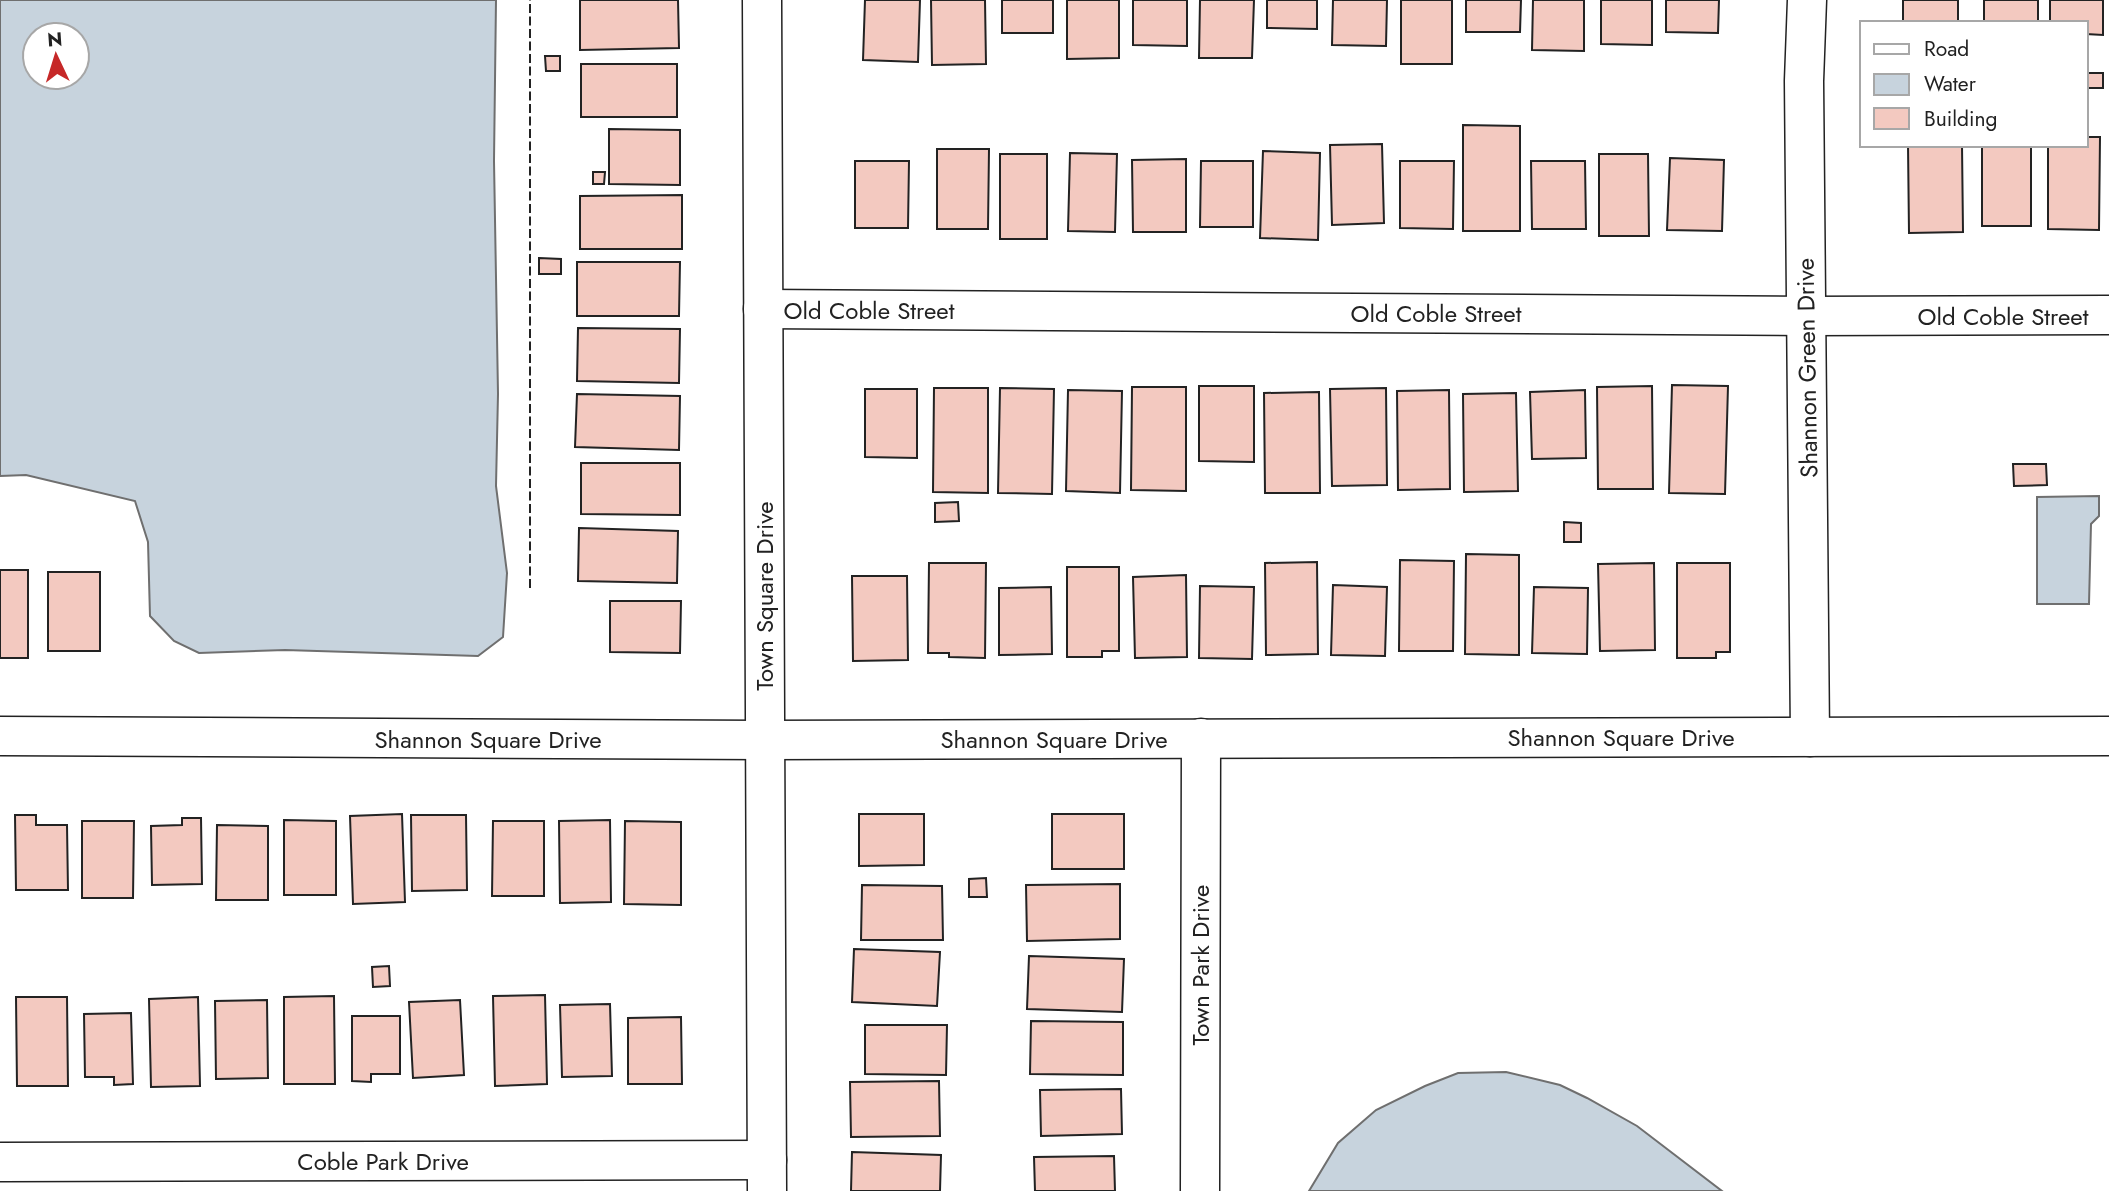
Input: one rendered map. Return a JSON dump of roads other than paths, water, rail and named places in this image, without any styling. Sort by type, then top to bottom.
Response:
[{"type":"street","name":"Town Square Drive","points":[[762,0],[767,1176]]},
{"type":"street","name":"Shannon Green Drive","points":[[1807,0],[1804,81],[1810,737]]},
{"type":"street","name":"Old Coble Street","points":[[763,309],[1807,316],[2109,315]]},
{"type":"street","name":"Shannon Square Drive","points":[[0,736],[765,740],[2109,736]]},
{"type":"street","name":"Town Park Drive","points":[[1200,1191],[1201,738]]},
{"type":"street","name":"Coble Park Drive","points":[[0,1162],[767,1176]]},
{"type":"water","points":[[0,0],[496,0],[496,486],[507,573],[503,637],[478,656],[285,650],[199,653],[174,641],[150,616],[148,542],[135,501],[26,475],[0,476]]},
{"type":"water","points":[[2099,496],[2099,516],[2091,524],[2089,604],[2037,604],[2037,497]]},
{"type":"water","points":[[1506,1072],[1560,1085],[1587,1098],[1637,1126],[1722,1191],[1309,1191],[1338,1143],[1376,1110],[1458,1073]]}]
